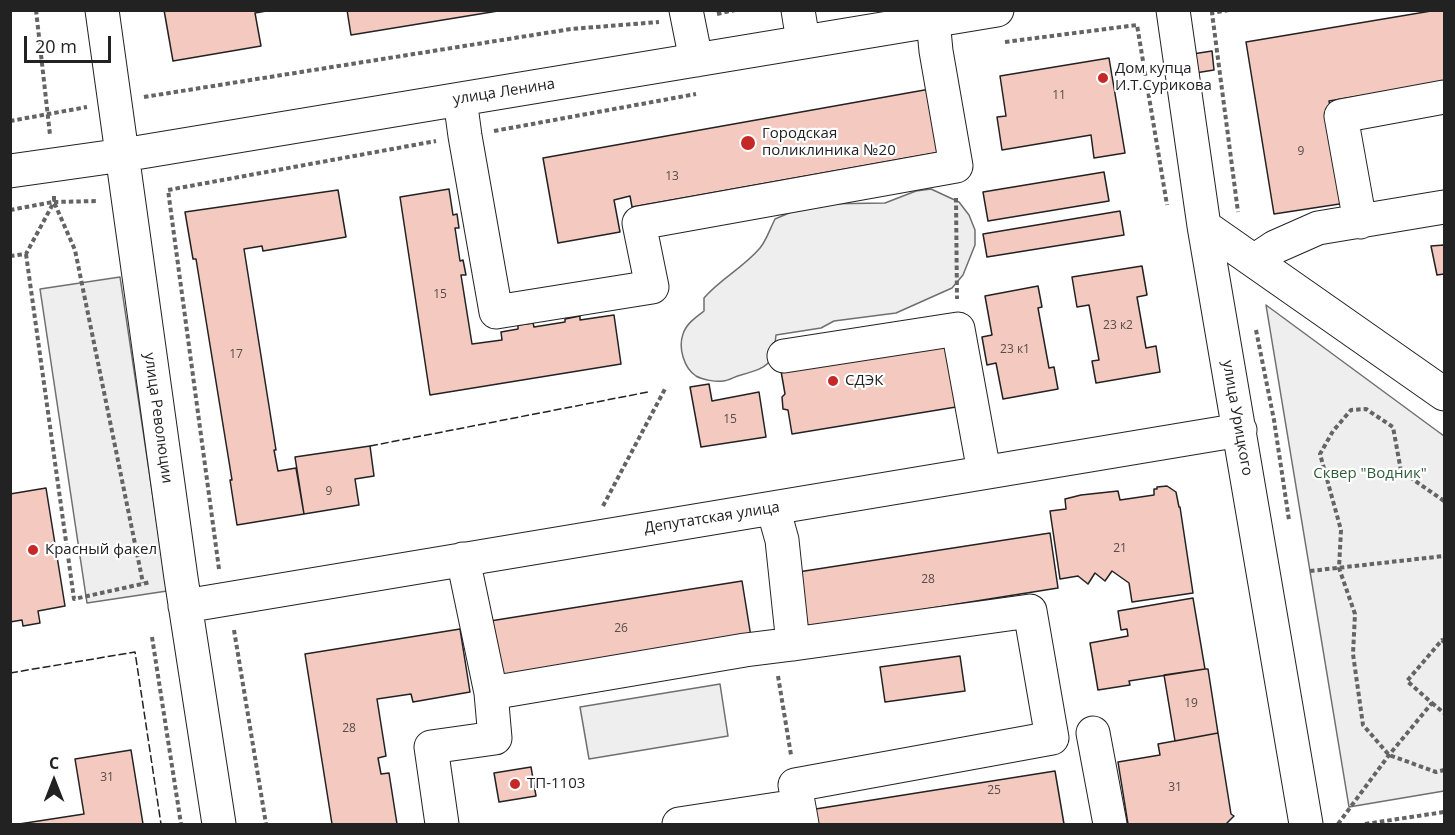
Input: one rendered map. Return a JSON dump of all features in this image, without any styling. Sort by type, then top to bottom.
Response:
[{"type":"street","name":"улица Революции","points":[[102,10],[123,155],[126,197],[219,825]]},
{"type":"street","name":"улица Ленина","points":[[10,171],[123,155],[696,60],[800,26],[933,20],[997,10]]},
{"type":"street","name":"улица Урицкого","points":[[1173,10],[1204,225],[1306,825]]},
{"type":"street","points":[[686,15],[696,60]]},
{"type":"street","points":[[460,99],[496,312],[652,287],[639,223],[956,166],[936,51],[933,20]]},
{"type":"street","points":[[1360,222],[1341,116],[1444,97]]},
{"type":"street","points":[[1265,254],[1318,228],[1444,207]]},
{"type":"street","points":[[1204,225],[1265,254],[1441,383]]},
{"type":"street","points":[[784,356],[958,329],[984,472]]},
{"type":"street","name":"Депутатская улица","points":[[185,606],[1240,430]]},
{"type":"street","points":[[773,508],[782,540],[784,645]]},
{"type":"street","points":[[442,825],[430,747],[495,738],[491,693],[464,559]]},
{"type":"street","points":[[491,693],[746,650],[1030,611],[1052,738],[798,805],[679,825]]},
{"type":"street","points":[[1093,733],[1110,825]]},
{"type":"path","points":[[36,10],[53,165],[54,202],[75,250],[143,583],[74,599],[26,254],[54,202]]},
{"type":"path","points":[[10,121],[571,28],[735,10]]},
{"type":"path","points":[[1229,10],[1212,13],[1239,223],[1265,254]]},
{"type":"path","points":[[995,44],[1137,25],[1166,198]]},
{"type":"path","points":[[221,579],[168,190],[700,94]]},
{"type":"path","points":[[956,166],[958,329]]},
{"type":"path","points":[[10,210],[54,202],[98,201]]},
{"type":"path","points":[[10,256],[26,254]]},
{"type":"path","points":[[601,511],[666,387]]},
{"type":"path","points":[[1444,501],[1401,471],[1393,427],[1366,409],[1351,410],[1333,431],[1320,454],[1341,530],[1340,568],[1355,614],[1353,654],[1363,725],[1389,755],[1436,772],[1444,770]]},
{"type":"path","points":[[1310,571],[1444,556]]},
{"type":"path","points":[[234,630],[266,825]]},
{"type":"path","points":[[152,637],[181,825]]},
{"type":"path","points":[[1444,642],[1442,640],[1407,681],[1444,713]]},
{"type":"path","points":[[784,645],[798,805]]},
{"type":"path","points":[[1337,825],[1389,755],[1432,703]]},
{"type":"path","points":[[1365,825],[1444,812]]},
{"type":"green space","points":[[931,189],[959,202],[969,215],[975,230],[975,245],[963,275],[952,288],[896,313],[834,321],[821,328],[776,335],[771,359],[764,367],[728,380],[702,379],[688,368],[681,345],[684,330],[704,311],[704,298],[760,248],[775,219],[803,207],[819,204],[885,203],[916,191]]},
{"type":"green space","points":[[120,277],[167,591],[87,603],[40,289]]},
{"type":"green space","name":"Сквер \"Водник\"","points":[[1266,305],[1444,436],[1444,791],[1349,807]]},
{"type":"green space","points":[[720,684],[728,736],[589,759],[580,707]]},
{"type":"building","points":[[164,10],[272,10],[255,13],[261,46],[173,61]]},
{"type":"building","points":[[347,10],[504,10],[351,35]]},
{"type":"building","points":[[1444,10],[1444,82],[1329,101],[1346,203],[1274,214],[1246,42]]},
{"type":"building","points":[[1212,51],[1214,70],[1189,74],[1186,55]]},
{"type":"building","points":[[1109,58],[1125,153],[1094,158],[1091,135],[1002,150],[997,117],[1006,116],[1000,76]]},
{"type":"building","points":[[930,89],[941,152],[632,207],[630,196],[614,200],[620,232],[558,243],[543,158]]},
{"type":"building","points":[[1104,172],[1109,201],[988,221],[983,192]]},
{"type":"building","points":[[449,189],[453,215],[457,214],[459,228],[455,228],[460,261],[463,260],[466,275],[461,275],[472,344],[502,340],[501,332],[518,329],[518,325],[533,323],[534,327],[565,322],[565,319],[580,316],[580,320],[614,315],[621,364],[430,395],[400,197]]},
{"type":"building","points":[[338,190],[346,237],[263,251],[262,246],[244,249],[278,471],[296,468],[304,514],[237,525],[230,480],[232,480],[196,259],[193,259],[185,212]]},
{"type":"building","points":[[1120,211],[1124,235],[987,257],[983,234]]},
{"type":"building","points":[[1444,245],[1444,274],[1437,275],[1431,246]]},
{"type":"building","points":[[1142,266],[1147,295],[1137,297],[1146,348],[1156,346],[1160,372],[1096,383],[1092,361],[1099,360],[1089,305],[1077,307],[1072,277]]},
{"type":"building","points":[[1038,286],[1042,307],[1038,308],[1049,368],[1054,367],[1058,389],[1003,399],[996,363],[987,365],[982,337],[992,335],[985,296]]},
{"type":"building","points":[[946,344],[956,407],[792,434],[788,410],[783,409],[782,397],[785,394],[781,371]]},
{"type":"building","points":[[709,384],[712,401],[759,392],[766,437],[701,447],[690,387]]},
{"type":"building","points":[[370,446],[374,476],[355,479],[359,505],[304,514],[295,457]]},
{"type":"building","points":[[1167,486],[1176,492],[1180,507],[1193,593],[1132,602],[1129,583],[1112,571],[1105,581],[1095,573],[1088,584],[1078,576],[1060,579],[1050,511],[1066,509],[1065,499],[1081,495],[1118,491],[1120,500],[1154,495],[1154,489]]},
{"type":"building","name":"Красный факел","points":[[46,488],[65,606],[38,611],[40,623],[23,626],[22,620],[10,622],[10,494]]},
{"type":"building","points":[[1050,533],[1058,588],[807,628],[798,572]]},
{"type":"building","points":[[742,581],[751,637],[499,677],[490,621]]},
{"type":"building","points":[[1193,598],[1205,669],[1129,681],[1130,685],[1098,690],[1090,643],[1128,636],[1127,629],[1121,630],[1118,611]]},
{"type":"building","points":[[460,629],[470,692],[413,702],[411,694],[377,699],[386,756],[378,758],[381,774],[389,773],[397,824],[332,824],[305,654]]},
{"type":"building","points":[[960,656],[965,691],[885,702],[880,667]]},
{"type":"building","points":[[1208,669],[1218,733],[1175,741],[1164,675]]},
{"type":"building","points":[[1218,733],[1231,814],[1234,816],[1226,824],[1128,824],[1118,762],[1160,755],[1158,744]]},
{"type":"building","points":[[131,750],[143,824],[19,824],[84,814],[75,759]]},
{"type":"building","name":"ТП-1103","points":[[531,767],[536,796],[499,802],[494,773]]},
{"type":"building","points":[[1055,771],[1064,824],[805,824],[803,811]]},
{"type":"fence","points":[[370,446],[648,392]]},
{"type":"fence","points":[[10,673],[135,652],[161,824]]},
{"type":"place","name":"Дом купца И.Т.Сурикова","points":[[1103,78]]},
{"type":"place","name":"Городская поликлиника №20","points":[[748,143]]},
{"type":"place","name":"СДЭК","points":[[833,381]]},
{"type":"place","name":"Красный факел","points":[[33,550]]},
{"type":"place","name":"ТП-1103","points":[[515,784]]}]
